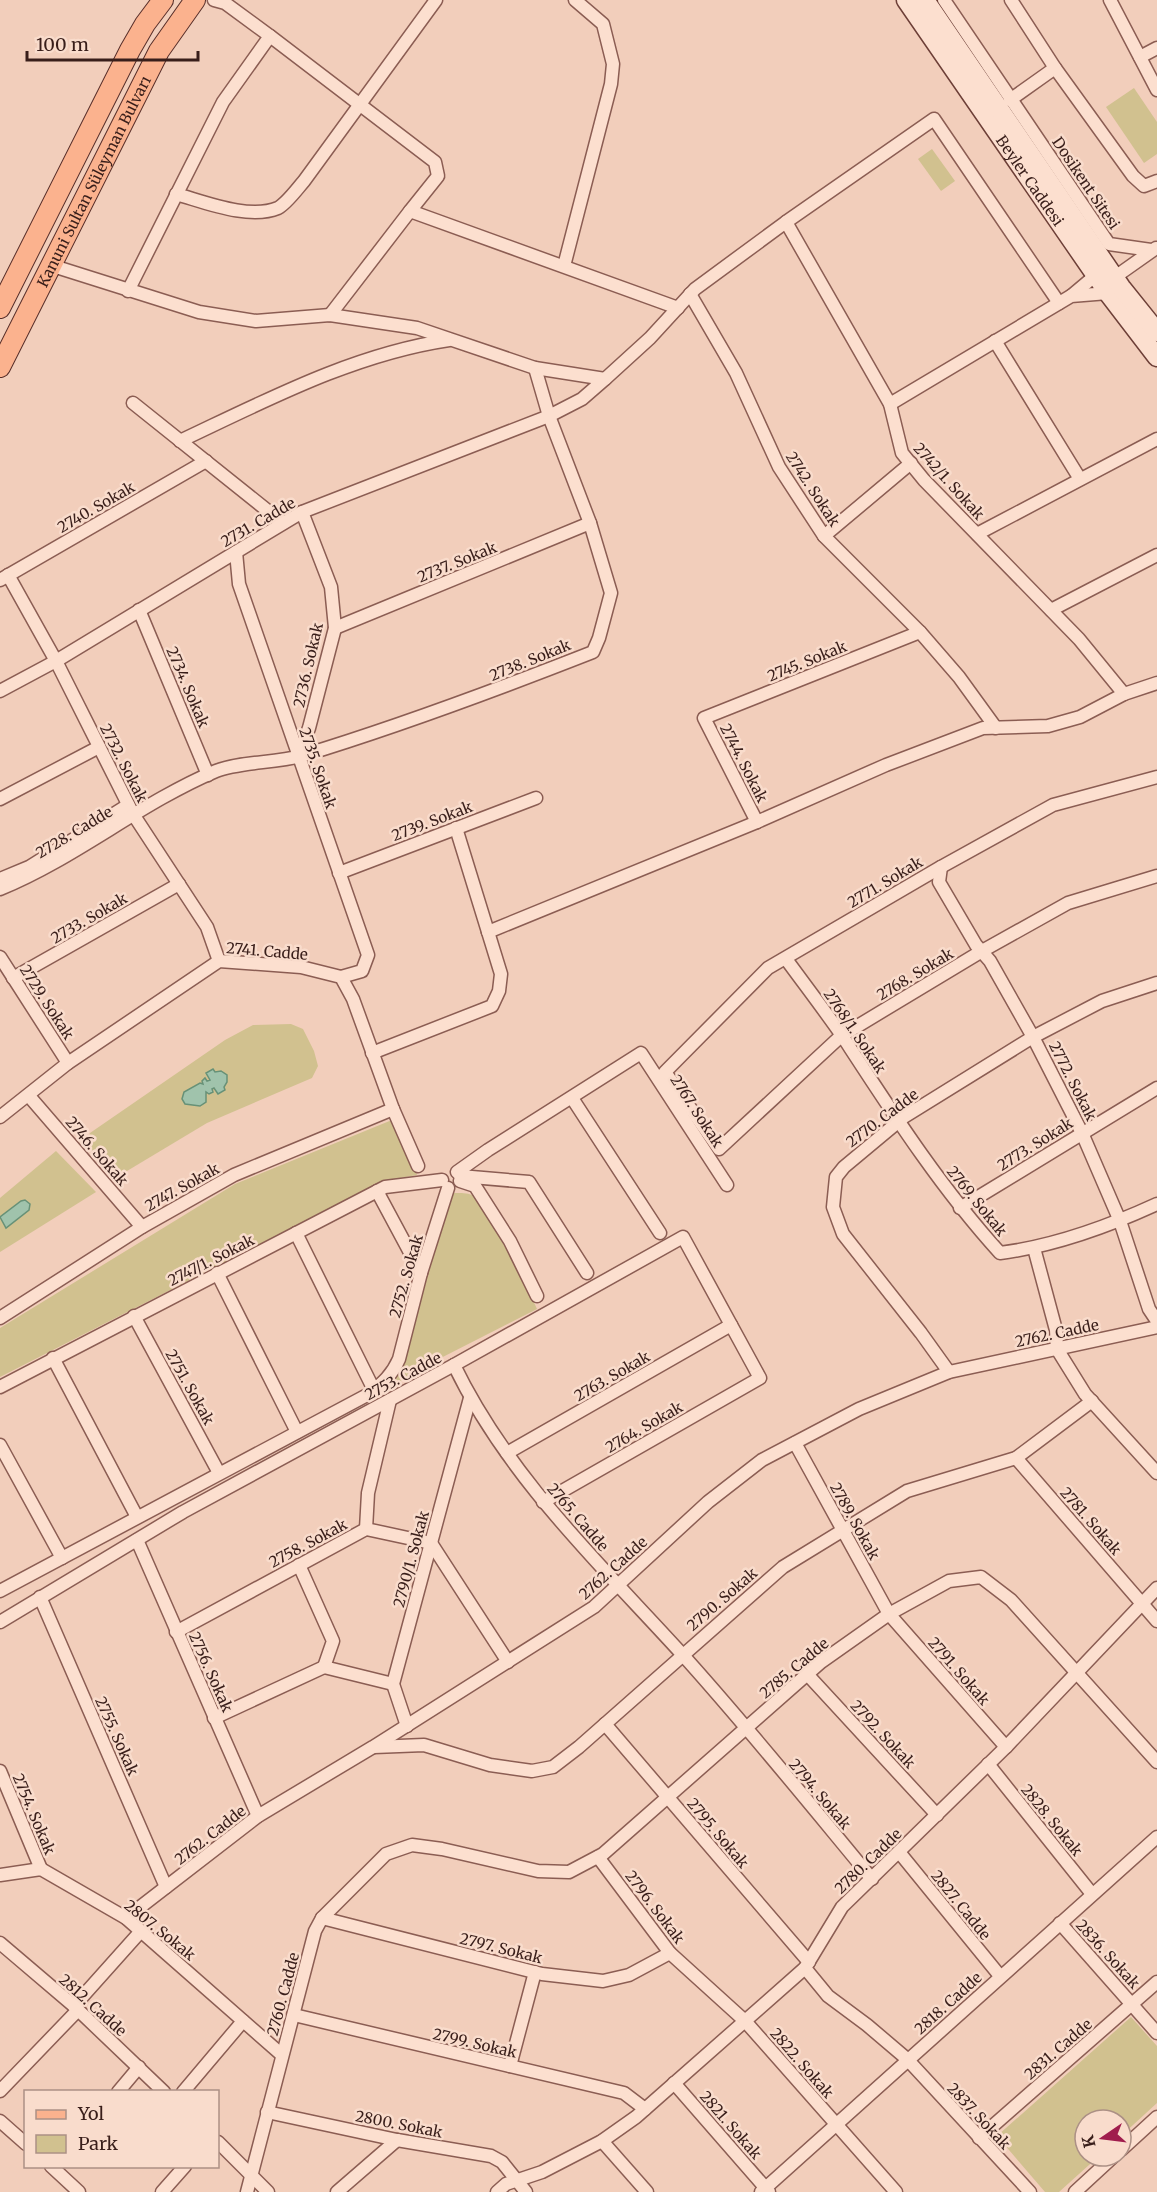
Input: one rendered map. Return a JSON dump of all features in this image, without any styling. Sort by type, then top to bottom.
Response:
[{"type":"main road","name":"Kanuni Sultan Süleyman Bulvarı","points":[[0,308],[126,58],[145,24],[163,0]]},
{"type":"main road","name":"Kanuni Sultan Süleyman Bulvarı","points":[[0,367],[159,51],[195,0]]},
{"type":"main road","name":"Beyler Caddesi","points":[[906,0],[1110,280]]},
{"type":"main road","name":"Beyler Caddesi","points":[[925,0],[1155,346]]},
{"type":"street","points":[[214,0],[225,3],[361,103],[435,162],[438,176],[330,315]]},
{"type":"street","points":[[176,194],[218,206],[251,212],[279,207],[304,181],[436,0]]},
{"type":"street","points":[[564,266],[611,84],[614,64],[603,24],[575,0]]},
{"type":"street","name":"Dosikent Sitesi","points":[[944,0],[1109,243],[1154,248]]},
{"type":"street","points":[[1011,0],[1055,68],[1133,176],[1144,186],[1157,181]]},
{"type":"street","points":[[1110,0],[1157,90]]},
{"type":"street","points":[[128,291],[223,102],[270,36]]},
{"type":"street","points":[[1140,57],[1157,48]]},
{"type":"street","points":[[1011,100],[1055,68]]},
{"type":"street","name":"2731. Cadde","points":[[0,691],[56,661],[302,512],[549,417],[582,399],[650,338],[690,294],[786,222],[934,118],[1059,303]]},
{"type":"street","points":[[410,211],[678,308]]},
{"type":"street","name":"2742/1. Sokak","points":[[786,222],[890,404],[902,453],[976,534],[1079,639],[1124,694]]},
{"type":"street","points":[[890,404],[1071,296],[1110,280],[1154,248]]},
{"type":"street","points":[[50,265],[199,312],[256,321],[330,315],[417,328],[535,368],[605,379]]},
{"type":"street","points":[[1071,296],[1110,280]]},
{"type":"street","name":"2742. Sokak","points":[[690,294],[736,373],[779,467],[824,536],[920,632],[959,677],[996,728]]},
{"type":"street","points":[[180,441],[304,382],[411,345],[450,339]]},
{"type":"street","points":[[995,341],[1080,479]]},
{"type":"street","name":"2738. Sokak","points":[[298,757],[473,699],[592,652],[599,638],[611,593],[590,523],[549,417],[535,368]]},
{"type":"street","points":[[133,403],[283,524]]},
{"type":"street","points":[[976,534],[1157,439]]},
{"type":"street","name":"2740. Sokak","points":[[4,577],[206,461]]},
{"type":"street","points":[[824,536],[910,463]]},
{"type":"street","name":"2736. Sokak","points":[[298,757],[309,728],[335,628],[331,587],[302,512]]},
{"type":"street","name":"2737. Sokak","points":[[335,628],[590,523]]},
{"type":"street","name":"2735. Sokak","points":[[236,552],[239,584],[368,955],[362,971],[341,977]]},
{"type":"street","points":[[1051,610],[1157,555]]},
{"type":"street","name":"2732. Sokak","points":[[4,577],[56,661],[130,809],[207,927],[219,961]]},
{"type":"street","name":"2734. Sokak","points":[[139,610],[208,775]]},
{"type":"street","name":"2745. Sokak","points":[[704,718],[920,632]]},
{"type":"street","points":[[488,932],[757,822],[886,765],[983,728],[1048,726],[1080,717],[1124,694],[1157,683]]},
{"type":"street","name":"2744. Sokak","points":[[704,718],[757,822]]},
{"type":"street","points":[[0,799],[99,747]]},
{"type":"street","name":"2728. Cadde","points":[[0,879],[29,867],[130,809],[218,770],[298,757]]},
{"type":"street","name":"2771. Sokak","points":[[719,1149],[665,1072],[768,968],[1053,804],[1156,780]]},
{"type":"street","name":"2739. Sokak","points":[[339,873],[536,798]]},
{"type":"street","name":"2728. Cadde","points":[[0,889],[40,871],[130,809]]},
{"type":"street","points":[[372,1053],[492,1005],[499,991],[501,974],[456,828]]},
{"type":"street","name":"2772. Sokak","points":[[941,867],[939,882],[990,961],[1033,1037],[1082,1133],[1120,1221],[1149,1309],[1157,1321]]},
{"type":"street","name":"2768. Sokak","points":[[719,1149],[842,1036],[982,951],[1068,903],[1157,876]]},
{"type":"street","name":"2733. Sokak","points":[[13,978],[179,884]]},
{"type":"street","name":"2729. Sokak","points":[[0,957],[68,1063]]},
{"type":"street","name":"2768/1. Sokak","points":[[786,959],[842,1036],[898,1122]]},
{"type":"street","name":"2741. Cadde","points":[[0,1117],[68,1063],[219,961],[301,967],[341,977]]},
{"type":"street","points":[[341,977],[353,999],[393,1109],[418,1166]]},
{"type":"street","name":"2770. Cadde","points":[[949,1372],[843,1234],[832,1207],[836,1177],[844,1167],[898,1122],[1033,1037],[1102,1001],[1157,983]]},
{"type":"street","name":"2767. Sokak","points":[[572,1098],[641,1053],[726,1185]]},
{"type":"street","name":"2773. Sokak","points":[[960,1208],[1157,1088]]},
{"type":"street","name":"2746. Sokak","points":[[29,1096],[142,1227]]},
{"type":"street","points":[[459,1176],[488,1150],[572,1098],[660,1233]]},
{"type":"street","name":"2747. Sokak","points":[[0,1318],[142,1227],[242,1172],[393,1109]]},
{"type":"street","name":"2769. Sokak","points":[[898,1122],[960,1208],[1000,1253],[1035,1248],[1120,1221],[1157,1204]]},
{"type":"street","points":[[445,1184],[442,1176],[447,1172],[476,1186],[510,1241],[537,1296]]},
{"type":"street","points":[[459,1176],[529,1182],[588,1273]]},
{"type":"street","name":"2747/1. Sokak","points":[[0,1387],[385,1187],[445,1184]]},
{"type":"street","name":"2752. Sokak","points":[[374,1390],[393,1372],[399,1359],[445,1184]]},
{"type":"street","points":[[377,1191],[421,1273]]},
{"type":"street","points":[[0,1591],[374,1390],[296,1233]]},
{"type":"street","name":"2753. Cadde","points":[[0,1622],[183,1512],[683,1237],[760,1377]]},
{"type":"street","points":[[1035,1248],[1056,1330],[1057,1349],[1092,1401],[1157,1473]]},
{"type":"street","points":[[217,1273],[297,1432]]},
{"type":"street","name":"2751. Sokak","points":[[134,1316],[219,1473]]},
{"type":"street","name":"2763. Sokak","points":[[507,1453],[731,1325]]},
{"type":"street","name":"2762. Cadde","points":[[126,1918],[258,1816],[373,1747],[594,1607],[708,1502],[762,1460],[859,1409],[949,1372],[1157,1327]]},
{"type":"street","points":[[53,1358],[137,1517]]},
{"type":"street","name":"2765. Cadde","points":[[454,1365],[470,1398],[543,1502],[682,1654],[746,1728]]},
{"type":"street","name":"2764. Sokak","points":[[543,1502],[760,1377]]},
{"type":"street","name":"2790/1. Sokak","points":[[393,1684],[470,1398]]},
{"type":"street","points":[[366,1529],[368,1493],[390,1400]]},
{"type":"street","name":"2790. Sokak","points":[[373,1747],[424,1745],[490,1765],[532,1771],[554,1767],[783,1567],[907,1491],[1017,1458],[1092,1401]]},
{"type":"street","name":"2789. Sokak","points":[[795,1443],[889,1614]]},
{"type":"street","points":[[0,1445],[62,1558]]},
{"type":"street","name":"2781. Sokak","points":[[1017,1458],[1157,1621]]},
{"type":"street","name":"2758. Sokak","points":[[176,1632],[366,1529],[431,1543]]},
{"type":"street","name":"2756. Sokak","points":[[137,1539],[258,1816]]},
{"type":"street","points":[[431,1543],[508,1662]]},
{"type":"street","points":[[299,1565],[333,1641],[324,1667]]},
{"type":"street","name":"2785. Cadde","points":[[412,1845],[442,1849],[538,1871],[569,1872],[598,1857],[821,1662],[889,1614],[949,1581],[981,1577],[1011,1600],[1157,1762]]},
{"type":"street","name":"2780. Cadde","points":[[497,2192],[506,2184],[542,2172],[602,2141],[645,2109],[807,1965],[842,1907],[1006,1747],[1157,1588]]},
{"type":"street","name":"2755. Sokak","points":[[40,1597],[166,1887]]},
{"type":"street","name":"2791. Sokak","points":[[889,1614],[1006,1747]]},
{"type":"street","points":[[214,1718],[324,1667],[393,1684],[406,1726]]},
{"type":"street","name":"2792. Sokak","points":[[807,1674],[937,1815]]},
{"type":"street","name":"2795. Sokak","points":[[605,1724],[807,1965],[828,1996],[907,2059]]},
{"type":"street","name":"2794. Sokak","points":[[746,1728],[872,1879]]},
{"type":"street","name":"2828. Sokak","points":[[988,1764],[1092,1894]]},
{"type":"street","name":"2754. Sokak","points":[[0,1771],[40,1869]]},
{"type":"street","name":"2818. Cadde","points":[[765,2190],[907,2059],[1157,1837]]},
{"type":"street","name":"2760. Cadde","points":[[247,2192],[315,1930],[322,1918],[386,1854],[412,1845]]},
{"type":"street","name":"2827. Cadde","points":[[899,1852],[1000,1976]]},
{"type":"street","name":"2796. Sokak","points":[[598,1857],[670,1953],[745,2021]]},
{"type":"street","points":[[0,1875],[40,1869]]},
{"type":"street","name":"2807. Sokak","points":[[40,1869],[126,1918],[282,2055]]},
{"type":"street","name":"2797. Sokak","points":[[322,1918],[536,1972],[603,1981],[629,1975],[670,1953]]},
{"type":"street","name":"2836. Sokak","points":[[1060,1923],[1157,2033]]},
{"type":"street","points":[[0,2091],[76,2008],[141,1931]]},
{"type":"street","name":"2812. Cadde","points":[[1,1946],[76,2008],[163,2090]]},
{"type":"street","points":[[510,2066],[536,1972]]},
{"type":"street","name":"2831. Cadde","points":[[979,2138],[1157,1982]]},
{"type":"street","name":"2799. Sokak","points":[[294,2015],[624,2093],[645,2109]]},
{"type":"street","points":[[184,2090],[243,2020]]},
{"type":"street","name":"2822. Sokak","points":[[745,2021],[896,2192]]},
{"type":"street","name":"2837. Sokak","points":[[907,2059],[1030,2192]]},
{"type":"street","points":[[119,2090],[139,2067]]},
{"type":"street","name":"2821. Sokak","points":[[675,2083],[765,2190]]},
{"type":"street","name":"2800. Sokak","points":[[267,2112],[397,2140],[491,2156],[502,2162],[526,2192]]},
{"type":"street","points":[[1133,2139],[1157,2117]]},
{"type":"street","points":[[0,2121],[24,2142]]},
{"type":"street","points":[[337,2192],[397,2140]]},
{"type":"street","points":[[602,2141],[646,2192]]},
{"type":"street","points":[[219,2143],[268,2192]]},
{"type":"street","points":[[54,2168],[79,2192]]},
{"type":"street","points":[[162,2192],[183,2168]]},
{"type":"street","points":[[1075,2192],[1101,2168]]},
{"type":"green space","points":[[1134,88],[1157,122],[1157,154],[1144,163],[1106,107]]},
{"type":"green space","points":[[932,149],[955,181],[941,191],[918,159]]},
{"type":"green space","points":[[291,1024],[303,1029],[314,1051],[318,1066],[312,1078],[207,1123],[117,1177],[99,1162],[87,1141],[90,1133],[225,1040],[253,1025]]},
{"type":"green space","points":[[392,1120],[417,1175],[384,1181],[0,1377],[0,1328],[235,1184]]},
{"type":"green space","points":[[56,1151],[96,1192],[0,1252],[0,1198]]},
{"type":"green space","points":[[454,1193],[471,1195],[485,1208],[511,1250],[537,1309],[431,1363],[400,1382],[393,1381],[398,1373],[449,1198]]},
{"type":"green space","points":[[1131,2017],[1157,2046],[1157,2103],[1133,2125],[1133,2108],[1073,2108],[1073,2168],[1086,2168],[1059,2192],[1045,2192],[997,2136]]},
{"type":"shaded area","points":[[213,1069],[215,1072],[221,1071],[227,1075],[225,1090],[218,1094],[214,1088],[209,1094],[206,1092],[206,1102],[200,1106],[185,1104],[182,1099],[184,1092],[200,1083],[203,1084],[202,1081],[205,1078],[207,1081],[210,1080],[206,1073]]},
{"type":"shaded area","points":[[25,1200],[30,1204],[29,1210],[6,1228],[0,1217]]}]
